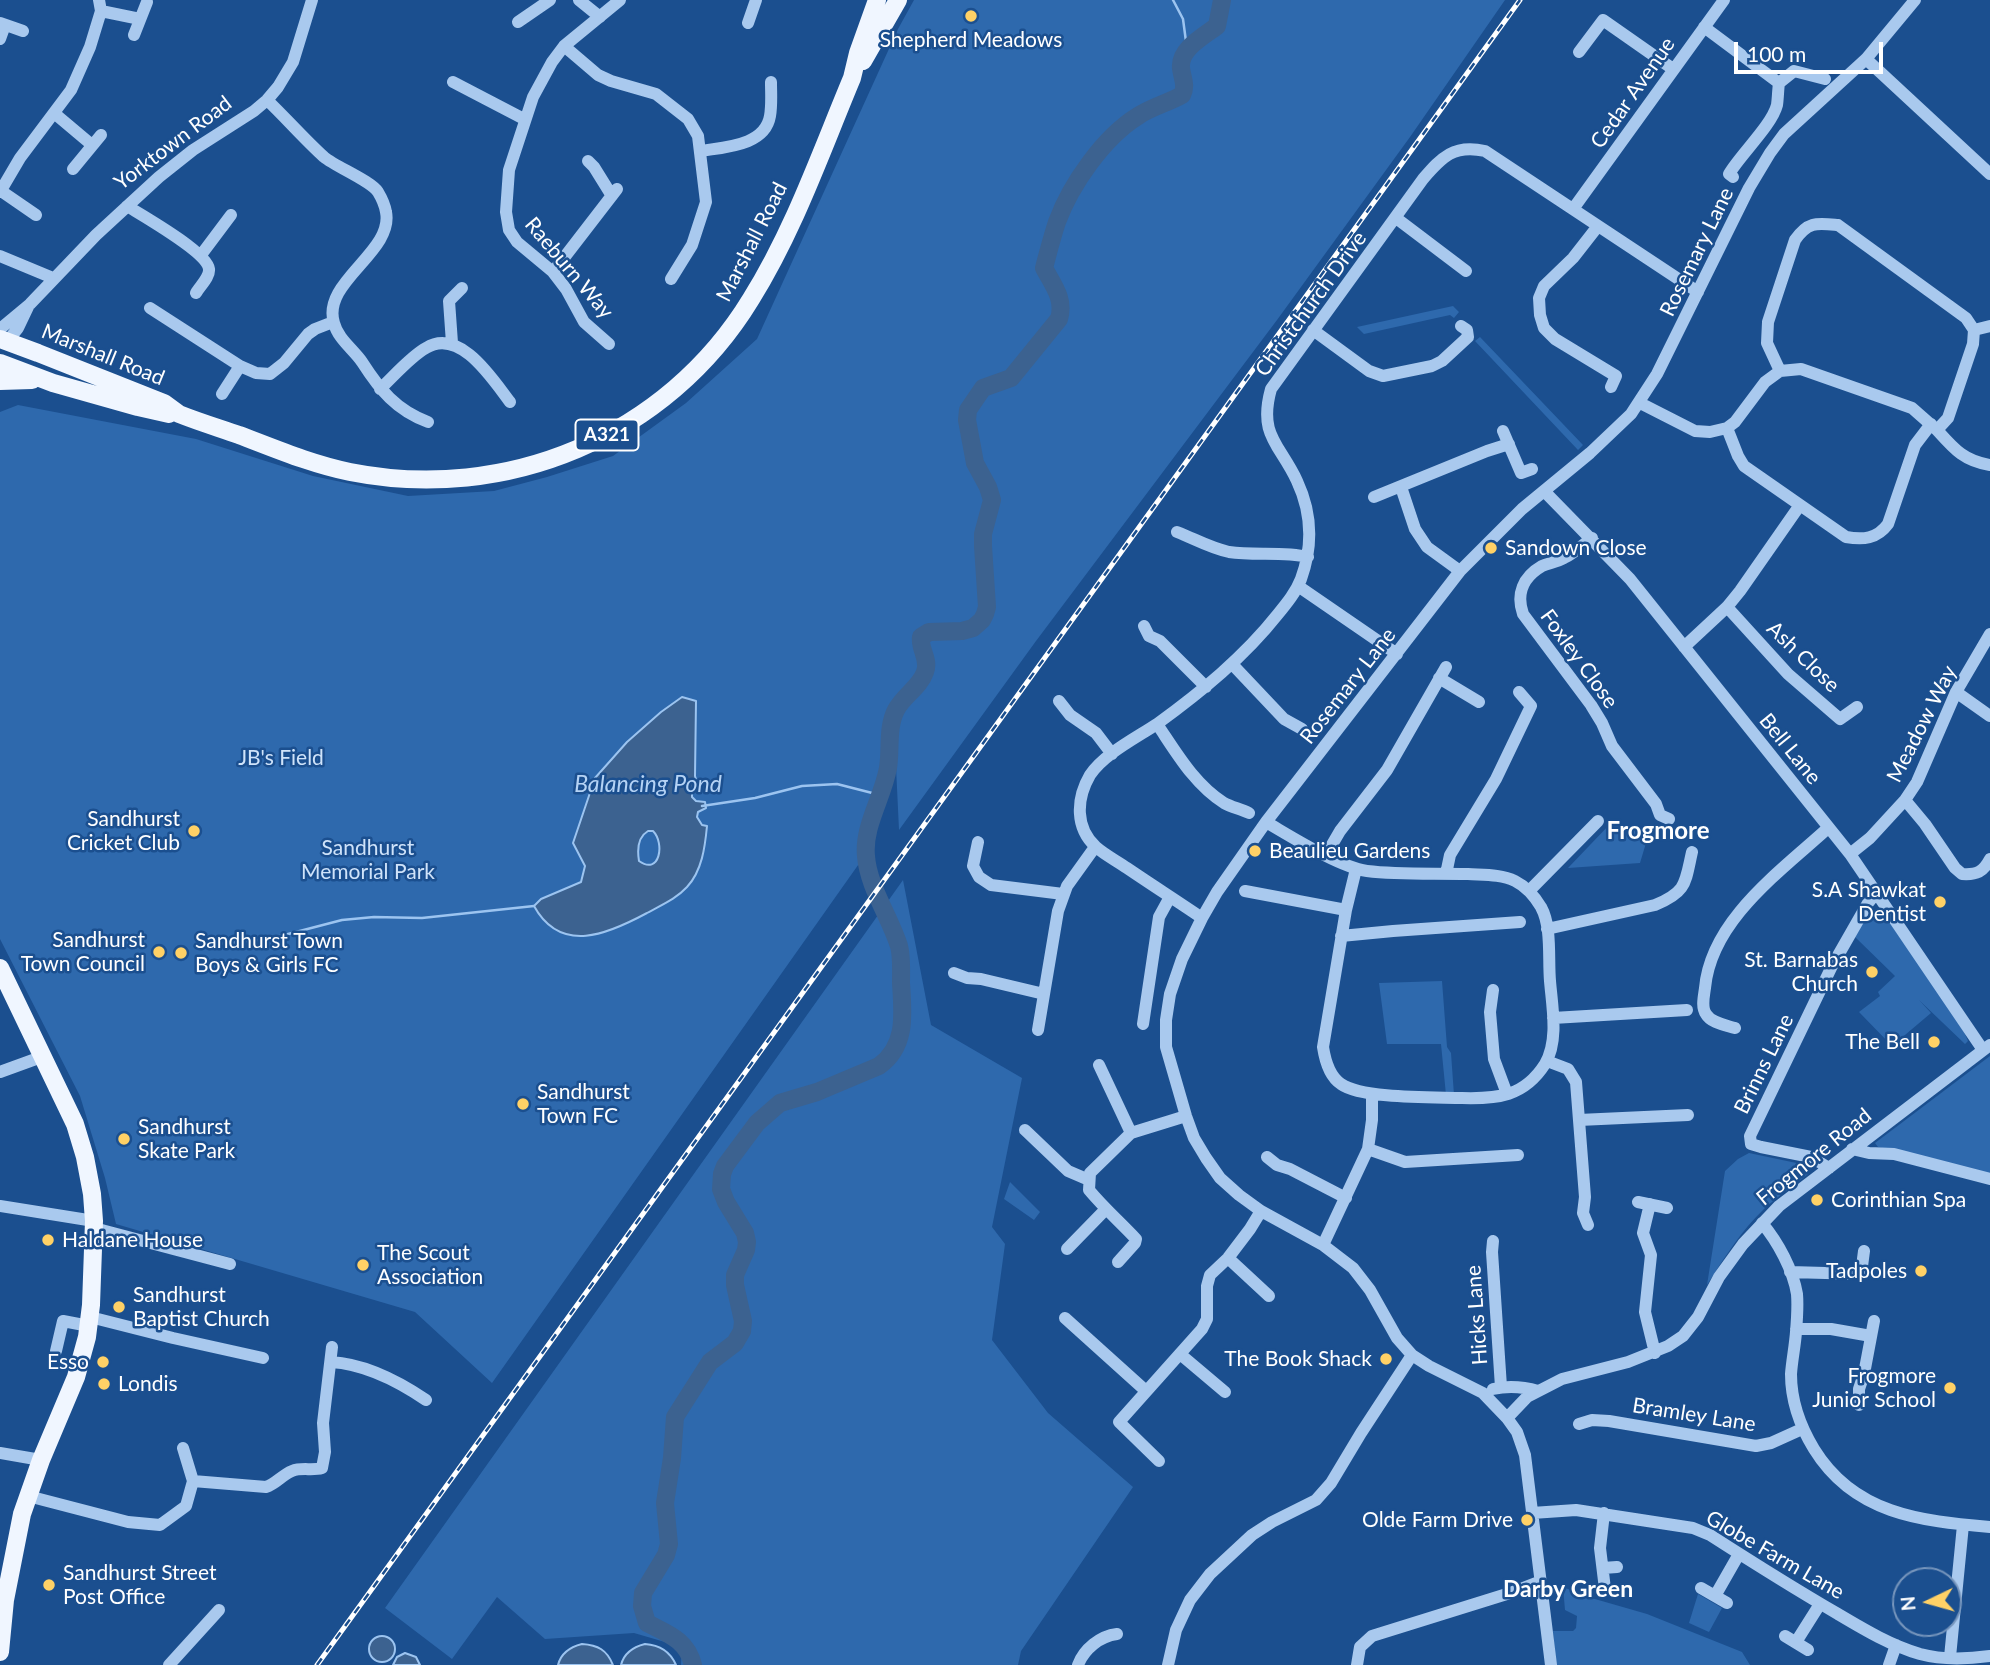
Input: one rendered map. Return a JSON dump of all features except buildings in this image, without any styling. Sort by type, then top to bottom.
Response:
[{"type":"main road","name":"Marshall Road","points":[[2,341],[164,403],[179,414],[320,465],[367,475],[443,480],[521,468],[556,458],[603,438],[640,415],[686,379],[720,344],[738,320],[780,247],[852,78],[877,0]]},
{"type":"main road","name":"Marshall Road","points":[[852,78],[898,0]]},
{"type":"main road","name":"Marshall Road","points":[[0,363],[53,383],[164,414],[179,414]]},
{"type":"main road","points":[[0,381],[53,383]]},
{"type":"main road","points":[[0,968],[75,1124],[92,1194],[94,1224],[90,1322],[76,1377],[41,1460],[22,1514],[7,1586],[0,1652]]},
{"type":"street","name":"Yorktown Road","points":[[2,341],[18,328],[30,304],[53,278],[127,206],[193,150],[267,100],[293,62],[312,0]]},
{"type":"street","points":[[518,22],[550,0]]},
{"type":"street","points":[[579,0],[600,17]]},
{"type":"street","name":"Raeburn Way","points":[[610,344],[584,323],[566,289],[553,272],[517,242],[509,230],[506,212],[509,170],[533,97],[564,46],[620,0]]},
{"type":"street","points":[[748,23],[756,0]]},
{"type":"street","name":"Cedar Avenue","points":[[1573,209],[1724,0]]},
{"type":"street","name":"Rosemary Lane","points":[[1551,1665],[1525,1455],[1517,1432],[1483,1393],[1412,1355],[1397,1338],[1370,1290],[1353,1268],[1323,1245],[1261,1211],[1220,1178],[1194,1138],[1166,1047],[1170,994],[1182,959],[1202,918],[1266,822],[1460,571],[1522,509],[1610,436],[1640,403],[1749,188],[1776,144],[1866,59],[1915,0]]},
{"type":"street","points":[[134,35],[147,2]]},
{"type":"street","points":[[36,215],[0,192],[20,158],[71,90],[90,47],[100,5],[140,19]]},
{"type":"street","points":[[1579,52],[1606,14],[1673,69]]},
{"type":"street","points":[[0,39],[3,24],[23,32]]},
{"type":"street","points":[[1703,27],[1779,83]]},
{"type":"street","points":[[564,46],[598,75],[611,82],[656,94],[688,119],[698,136],[706,201],[692,245],[671,279]]},
{"type":"street","points":[[1866,59],[1990,174]]},
{"type":"street","points":[[1733,177],[1729,174],[1776,107],[1779,83],[1794,71],[1825,79]]},
{"type":"street","points":[[453,82],[524,119]]},
{"type":"street","points":[[701,151],[745,144],[761,132],[770,118],[771,82]]},
{"type":"street","points":[[267,100],[326,158],[377,190],[386,210],[387,224],[379,241],[341,289],[332,307],[333,322],[339,335],[409,421],[428,422]]},
{"type":"street","points":[[54,113],[92,145]]},
{"type":"street","points":[[73,169],[101,135]]},
{"type":"street","name":"Christchurch Drive","points":[[1202,918],[1096,847],[1081,825],[1079,797],[1091,773],[1112,754],[1157,724],[1232,664],[1270,624],[1298,586],[1308,557],[1311,533],[1306,504],[1297,480],[1268,429],[1266,414],[1272,389],[1423,179],[1438,162],[1453,151],[1485,151],[1698,292]]},
{"type":"street","points":[[553,272],[614,192],[588,162]]},
{"type":"street","points":[[127,206],[201,256],[209,267],[208,275],[196,293]]},
{"type":"street","points":[[201,256],[231,215]]},
{"type":"street","points":[[1396,219],[1466,271]]},
{"type":"street","points":[[1727,428],[1744,466],[1846,537],[1871,538],[1883,531],[1888,524],[1915,444],[1948,418],[1973,344],[1974,330],[1966,318],[1838,225],[1819,223],[1803,228],[1795,240],[1768,322],[1767,343],[1780,371]]},
{"type":"street","points":[[1598,226],[1573,258],[1544,286],[1539,298],[1540,315],[1544,328],[1555,340],[1616,376],[1611,387]]},
{"type":"street","points":[[0,256],[53,278]]},
{"type":"street","points":[[452,343],[449,301],[462,288]]},
{"type":"street","points":[[150,308],[240,366],[256,373],[271,374],[308,334],[333,322]]},
{"type":"street","points":[[1313,330],[1369,371],[1383,376],[1432,366],[1442,361],[1468,337],[1467,330],[1461,326]]},
{"type":"street","points":[[1974,330],[1990,326]]},
{"type":"street","points":[[380,388],[426,347],[438,343],[452,343],[467,352],[507,398],[494,404]]},
{"type":"street","points":[[222,394],[240,366]]},
{"type":"street","points":[[1640,403],[1695,431],[1710,432],[1727,428],[1735,422],[1765,382],[1780,371],[1801,369],[1912,408],[1959,453],[1990,465]]},
{"type":"street","points":[[1374,497],[1487,451],[1506,437],[1521,473],[1532,469]]},
{"type":"street","points":[[1401,486],[1415,529],[1427,547],[1460,571]]},
{"type":"street","name":"Bell Lane","points":[[1544,491],[1630,579],[1850,854],[1891,917],[1986,1047]]},
{"type":"street","points":[[1684,647],[1727,607],[1800,505]]},
{"type":"street","points":[[1177,532],[1211,548],[1308,557]]},
{"type":"street","name":"Foxley Close","points":[[1592,538],[1564,558],[1544,565],[1532,573],[1522,588],[1519,602],[1523,614],[1602,723],[1612,746],[1656,804],[1660,815],[1669,819]]},
{"type":"street","points":[[1298,586],[1397,654]]},
{"type":"street","name":"Ash Close","points":[[1727,607],[1788,674],[1840,719],[1857,707]]},
{"type":"street","points":[[1144,626],[1149,635],[1160,641],[1206,687]]},
{"type":"street","name":"Meadow Way","points":[[1850,854],[1870,838],[1905,800],[1917,782],[1956,692],[1990,634]]},
{"type":"street","points":[[1232,664],[1284,719],[1302,729]]},
{"type":"street","points":[[1326,855],[1340,831],[1387,770],[1443,672],[1479,702]]},
{"type":"street","points":[[1446,874],[1450,855],[1496,779],[1531,706],[1519,692]]},
{"type":"street","points":[[1956,692],[1990,716]]},
{"type":"street","points":[[1059,701],[1070,715],[1096,733],[1112,754]]},
{"type":"street","points":[[1157,724],[1203,787],[1225,803],[1249,813]]},
{"type":"street","points":[[1905,800],[1962,874],[1975,875],[1984,869],[1990,859]]},
{"type":"street","points":[[1529,891],[1598,821]]},
{"type":"street","points":[[1266,822],[1356,869],[1503,877],[1515,881],[1529,891],[1542,908],[1547,929],[1553,1018],[1547,1061],[1536,1077],[1522,1090],[1486,1098],[1372,1094],[1354,1091],[1339,1083],[1326,1065],[1322,1047],[1341,936],[1356,869]]},
{"type":"street","points":[[1734,1028],[1706,1016],[1703,1007],[1711,957],[1725,930],[1744,906],[1828,828]]},
{"type":"street","points":[[978,842],[973,866],[979,877],[991,885],[1063,894]]},
{"type":"street","points":[[1038,1030],[1063,894],[1096,847]]},
{"type":"street","points":[[1547,929],[1655,905],[1670,899],[1680,892],[1683,886],[1692,852]]},
{"type":"street","points":[[1245,891],[1346,910]]},
{"type":"street","name":"Brinns Lane","points":[[1829,1168],[1811,1157],[1751,1144],[1751,1136],[1832,965],[1877,892]]},
{"type":"street","points":[[1143,1024],[1159,917],[1170,897]]},
{"type":"street","points":[[1341,936],[1520,922]]},
{"type":"street","points":[[954,973],[1044,994]]},
{"type":"street","points":[[1493,990],[1490,1012],[1494,1059],[1507,1094]]},
{"type":"street","points":[[1553,1018],[1687,1010]]},
{"type":"street","name":"Frogmore Road","points":[[1507,1418],[1527,1397],[1538,1391],[1571,1376],[1655,1353],[1683,1336],[1698,1317],[1719,1277],[1743,1244],[1779,1206],[1986,1047]]},
{"type":"street","points":[[0,1072],[44,1056]]},
{"type":"street","points":[[1547,1061],[1568,1069],[1576,1082],[1585,1197],[1583,1213],[1588,1226]]},
{"type":"street","points":[[1099,1065],[1131,1133]]},
{"type":"street","points":[[1323,1245],[1368,1149],[1372,1094]]},
{"type":"street","points":[[1579,1120],[1688,1115]]},
{"type":"street","points":[[1118,1262],[1135,1243],[1136,1238],[1114,1215],[1105,1210],[1089,1190],[1090,1173],[1131,1133],[1186,1116]]},
{"type":"street","points":[[1025,1130],[1068,1171],[1089,1180]]},
{"type":"street","points":[[1368,1149],[1405,1162],[1518,1155]]},
{"type":"street","points":[[1852,1149],[1894,1154],[1990,1179]]},
{"type":"street","points":[[1267,1157],[1277,1165],[1346,1198]]},
{"type":"street","points":[[1655,1353],[1645,1312],[1651,1255],[1643,1233],[1644,1203],[1667,1208]]},
{"type":"street","points":[[0,1206],[94,1224],[230,1264]]},
{"type":"street","points":[[1067,1249],[1105,1210]]},
{"type":"street","points":[[1158,1461],[1119,1422],[1202,1329],[1207,1319],[1207,1286],[1210,1275],[1228,1258],[1261,1211]]},
{"type":"street","points":[[1762,1223],[1773,1236],[1797,1294],[1791,1374],[1794,1401],[1802,1429],[1823,1464],[1846,1487],[1877,1506],[1918,1520],[1990,1527]]},
{"type":"street","name":"Hicks Lane","points":[[1493,1241],[1501,1387]]},
{"type":"street","points":[[1790,1272],[1861,1274],[1864,1251]]},
{"type":"street","points":[[1228,1258],[1269,1296]]},
{"type":"street","points":[[1065,1318],[1146,1391]]},
{"type":"street","points":[[56,1352],[63,1321],[90,1322],[263,1358]]},
{"type":"street","points":[[1859,1405],[1859,1389],[1874,1321]]},
{"type":"street","points":[[1796,1329],[1831,1329],[1871,1336]]},
{"type":"street","points":[[193,1481],[266,1487],[274,1485],[289,1472],[322,1468],[325,1452],[323,1423],[332,1347]]},
{"type":"street","points":[[1180,1354],[1225,1392]]},
{"type":"street","points":[[1168,1665],[1177,1630],[1190,1600],[1210,1574],[1252,1535],[1316,1500],[1331,1483],[1412,1355]]},
{"type":"street","points":[[331,1362],[348,1363],[376,1373],[404,1385],[426,1401]]},
{"type":"street","points":[[1483,1393],[1501,1387],[1538,1391]]},
{"type":"street","name":"Bramley Lane","points":[[1578,1424],[1592,1420],[1609,1421],[1756,1446],[1771,1443],[1802,1429]]},
{"type":"street","points":[[28,1496],[128,1522],[160,1525],[186,1506],[193,1481],[183,1448]]},
{"type":"street","points":[[0,1453],[41,1460]]},
{"type":"street","name":"Globe Farm Lane","points":[[1532,1513],[1576,1510],[1693,1528],[1710,1535],[1820,1604],[1896,1646],[1924,1655],[1975,1658],[1990,1656]]},
{"type":"street","points":[[1604,1513],[1600,1548],[1605,1589]]},
{"type":"street","points":[[1950,1657],[1963,1525]]},
{"type":"street","points":[[1715,1596],[1739,1554]]},
{"type":"street","points":[[1603,1568],[1617,1567]]},
{"type":"street","points":[[1357,1665],[1360,1647],[1372,1636],[1541,1581]]},
{"type":"street","points":[[1701,1588],[1727,1603]]},
{"type":"street","points":[[1808,1650],[1791,1639],[1820,1604]]},
{"type":"street","points":[[169,1665],[219,1610]]},
{"type":"street","points":[[1078,1665],[1089,1648],[1108,1635],[1117,1634]]},
{"type":"street","points":[[1889,1665],[1896,1646]]},
{"type":"green space","points":[[914,0],[1505,0],[1410,137],[1277,320],[1036,641],[899,830],[896,767],[863,835],[868,851],[492,1383],[415,1312],[116,1224],[80,1096],[0,939],[0,412],[18,405],[196,439],[313,476],[408,496],[494,491],[613,456],[686,403],[757,339],[898,29]]},
{"type":"green space","points":[[1453,306],[1459,312],[1454,318],[1450,315],[1364,334],[1357,327]]},
{"type":"green space","points":[[1480,337],[1583,445],[1578,450],[1475,341]]},
{"type":"green space","points":[[1611,823],[1649,833],[1640,863],[1568,868]]},
{"type":"green space","points":[[903,880],[931,1025],[1022,1078],[992,1227],[1005,1244],[992,1340],[1048,1413],[1133,1487],[1021,1651],[1018,1665],[681,1665],[682,1647],[634,1633],[545,1639],[497,1597],[452,1659],[385,1608]]},
{"type":"green space","points":[[1877,912],[1885,916],[1952,1012],[1968,1041],[1965,1044],[1919,1000],[1931,1013],[1892,1046],[1859,1012],[1880,996],[1878,992],[1895,976],[1854,936],[1866,917]]},
{"type":"green space","points":[[1442,981],[1454,1095],[1446,1095],[1441,1044],[1387,1044],[1379,983]]},
{"type":"green space","points":[[1990,1056],[1990,1174],[1878,1147],[1875,1143]]},
{"type":"green space","points":[[1749,1153],[1806,1165],[1811,1169],[1756,1217],[1733,1245],[1707,1285],[1725,1171]]},
{"type":"green space","points":[[1010,1182],[1040,1212],[1034,1220],[1004,1199]]},
{"type":"green space","points":[[1563,1587],[1647,1614],[1742,1652],[1750,1665],[1556,1665],[1553,1631],[1573,1631],[1576,1628],[1577,1616],[1565,1610]]},
{"type":"green space","points":[[1698,1594],[1722,1608],[1709,1632],[1689,1623]]},
{"type":"water","name":"Balancing Pond","points":[[682,697],[696,701],[695,776],[698,786],[692,792],[692,797],[696,801],[705,802],[706,808],[698,812],[697,817],[702,825],[707,826],[704,850],[696,874],[687,887],[673,898],[617,928],[586,936],[558,931],[545,921],[534,906],[541,899],[581,882],[585,866],[573,843],[595,778],[627,742]],"holes":[[[648,831],[653,831],[659,843],[658,856],[656,861],[646,865],[639,861],[639,844]]]},
{"type":"water","points":[[382,1636],[391,1640],[395,1649],[391,1658],[382,1662],[373,1658],[369,1649],[373,1640]]},
{"type":"water","points":[[582,1644],[601,1649],[613,1665],[558,1665],[567,1651]]},
{"type":"water","points":[[645,1644],[664,1650],[676,1665],[621,1665],[630,1651]]},
{"type":"water","points":[[405,1653],[416,1657],[420,1665],[393,1665],[397,1657]]},
{"type":"waterway","points":[[1173,0],[1183,19],[1187,49]]},
{"type":"waterway","points":[[693,1665],[681,1644],[647,1623],[642,1606],[643,1593],[666,1555],[669,1544],[665,1503],[675,1417],[710,1362],[735,1343],[742,1331],[743,1321],[735,1275],[747,1242],[745,1233],[721,1189],[722,1174],[757,1123],[780,1103],[817,1092],[879,1066],[895,1049],[902,1018],[900,950],[871,879],[866,856],[867,834],[888,768],[893,717],[925,672],[921,637],[929,632],[973,628],[982,620],[987,607],[983,534],[992,500],[975,463],[967,420],[968,410],[983,388],[1011,378],[1059,319],[1059,299],[1044,268],[1063,207],[1080,177],[1113,136],[1143,113],[1182,95],[1184,85],[1181,61],[1193,44],[1217,26],[1222,0]]},
{"type":"waterway","points":[[702,806],[755,798],[802,786],[837,784],[880,795]]},
{"type":"waterway","points":[[217,944],[269,939],[342,920],[374,917],[422,918],[534,906]]},
{"type":"railway","points":[[317,1665],[1520,0]]},
{"type":"place","name":"Shepherd Meadows","points":[[971,16]]},
{"type":"place","name":"Sandown Close","points":[[1491,548]]},
{"type":"place","name":"Sandhurst Cricket Club","points":[[194,831]]},
{"type":"place","name":"Beaulieu Gardens","points":[[1255,851]]},
{"type":"place","name":"S.A Shawkat Dentist","points":[[1940,902]]},
{"type":"place","name":"Sandhurst Town Council","points":[[159,952]]},
{"type":"place","name":"Sandhurst Town Boys & Girls FC","points":[[181,953]]},
{"type":"place","name":"St. Barnabas Church","points":[[1872,972]]},
{"type":"place","name":"The Bell","points":[[1934,1042]]},
{"type":"place","name":"Sandhurst Town FC","points":[[523,1104]]},
{"type":"place","name":"Sandhurst Skate Park","points":[[124,1139]]},
{"type":"place","name":"Corinthian Spa","points":[[1817,1200]]},
{"type":"place","name":"Haldane House","points":[[48,1240]]},
{"type":"place","name":"The Scout Association","points":[[363,1265]]},
{"type":"place","name":"Tadpoles","points":[[1921,1271]]},
{"type":"place","name":"Sandhurst Baptist Church","points":[[119,1307]]},
{"type":"place","name":"The Book Shack","points":[[1386,1359]]},
{"type":"place","name":"Esso","points":[[103,1362]]},
{"type":"place","name":"Londis","points":[[104,1384]]},
{"type":"place","name":"Frogmore Junior School","points":[[1950,1388]]},
{"type":"place","name":"Olde Farm Drive","points":[[1527,1520]]},
{"type":"place","name":"Sandhurst Street Post Office","points":[[49,1585]]},
{"type":"district","name":"Frogmore","points":[[1658,831]]},
{"type":"district","name":"Darby Green","points":[[1568,1590]]},
{"type":"park label","name":"JB's Field","points":[[281,758]]},
{"type":"park label","name":"Sandhurst Memorial Park","points":[[368,860]]}]
